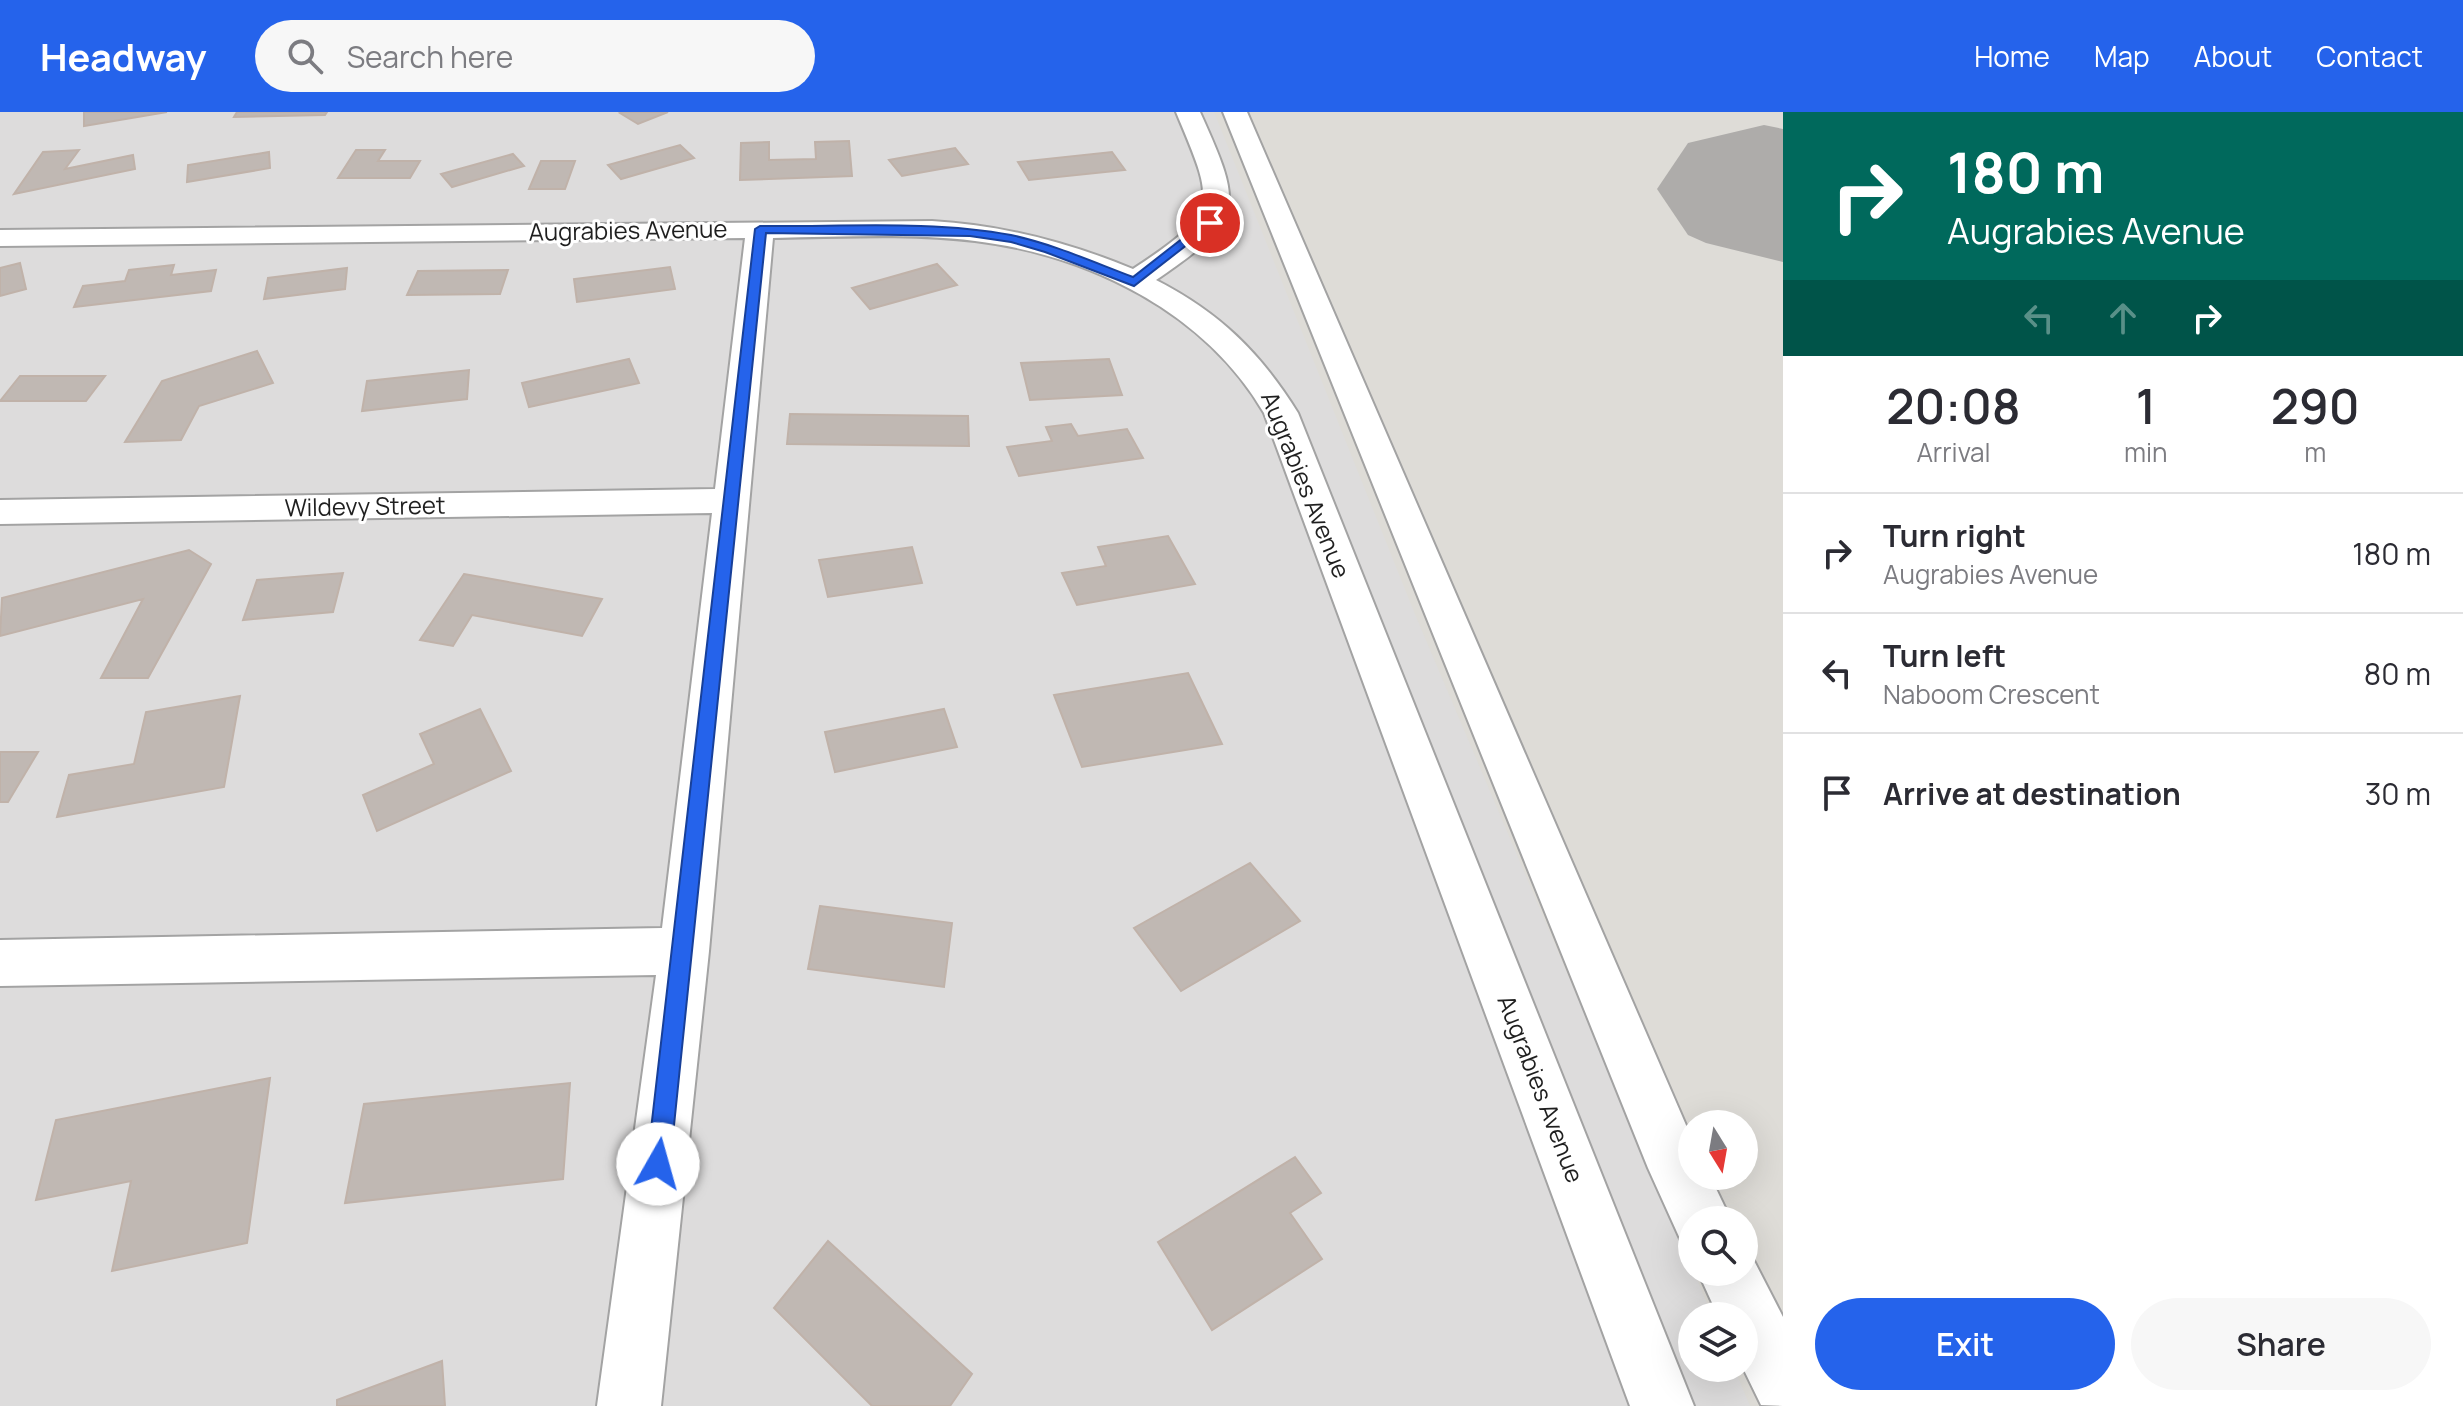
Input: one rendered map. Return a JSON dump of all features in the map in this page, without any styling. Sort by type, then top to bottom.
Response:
[{"type":"street","points":[[1134,282],[1192,239],[1210,223],[1217,211],[1218,195],[1210,164],[1188,112]]},
{"type":"street","points":[[1235,112],[1670,1154],[1695,1206]]},
{"type":"street","points":[[629,1406],[684,951],[760,229]]},
{"type":"street","name":"Augrabies Avenue","points":[[0,238],[760,229],[970,232],[1050,250],[1134,282],[1205,323],[1249,362],[1275,401],[1662,1406]]},
{"type":"street","name":"Wildevy Street","points":[[0,512],[729,501]]},
{"type":"street","points":[[0,963],[684,951]]},
{"type":"street","points":[[1735,1286],[1783,1383]]},
{"type":"shaded area","points":[[0,112],[1215,112],[1678,1215],[1678,1286],[1708,1286],[1714,1302],[1678,1302],[1678,1382],[1748,1382],[1758,1406],[0,1406]]},
{"type":"shaded area","points":[[1214,112],[1783,112],[1783,1406],[1750,1406],[1740,1382],[1758,1382],[1758,1302],[1706,1302],[1700,1286],[1758,1286],[1758,1206],[1678,1206],[1678,1235],[1414,612]]},
{"type":"building","points":[[84,112],[167,112],[84,126]]},
{"type":"building","points":[[237,112],[327,112],[325,115],[234,117]]},
{"type":"building","points":[[668,112],[638,124],[620,113]]},
{"type":"building","points":[[849,141],[852,176],[740,180],[741,143],[769,142],[769,160],[816,159],[815,142]]},
{"type":"building","points":[[680,145],[694,158],[621,179],[608,165]]},
{"type":"building","points":[[955,148],[968,164],[902,176],[889,160]]},
{"type":"building","points":[[79,150],[65,169],[133,155],[135,169],[14,194],[43,152]]},
{"type":"building","points":[[356,150],[385,150],[378,161],[420,161],[410,178],[338,178]]},
{"type":"building","points":[[269,152],[270,168],[187,182],[188,165]]},
{"type":"building","points":[[1112,152],[1125,170],[1029,180],[1018,162]]},
{"type":"building","points":[[513,154],[524,166],[452,187],[441,174]]},
{"type":"building","points":[[541,161],[575,161],[565,189],[529,189]]},
{"type":"building","points":[[20,263],[26,289],[0,296],[0,268]]},
{"type":"building","points":[[937,264],[957,285],[870,309],[852,288]]},
{"type":"building","points":[[174,265],[171,275],[216,270],[211,291],[74,307],[83,286],[125,281],[129,270]]},
{"type":"building","points":[[670,267],[675,289],[577,302],[574,279]]},
{"type":"building","points":[[347,268],[345,289],[264,299],[268,278]]},
{"type":"building","points":[[508,270],[500,294],[407,295],[418,271]]},
{"type":"building","points":[[257,351],[273,383],[199,406],[181,440],[125,442],[162,381]]},
{"type":"building","points":[[629,359],[639,383],[529,407],[522,383]]},
{"type":"building","points":[[1109,359],[1122,395],[1030,400],[1021,363]]},
{"type":"building","points":[[469,370],[467,399],[362,411],[367,381]]},
{"type":"building","points":[[20,376],[105,376],[86,401],[0,401]]},
{"type":"building","points":[[790,414],[968,416],[969,446],[787,444]]},
{"type":"building","points":[[1071,424],[1078,436],[1127,429],[1143,458],[1019,476],[1007,447],[1052,441],[1046,427]]},
{"type":"building","points":[[1168,536],[1195,584],[1077,605],[1062,573],[1106,566],[1098,547]]},
{"type":"building","points":[[912,547],[922,583],[828,597],[819,560]]},
{"type":"building","points":[[189,550],[211,564],[148,678],[101,678],[143,599],[0,636],[2,598]]},
{"type":"building","points":[[343,573],[333,612],[243,620],[257,580]]},
{"type":"building","points":[[464,574],[602,599],[582,636],[472,615],[453,646],[420,640]]},
{"type":"building","points":[[1188,673],[1222,744],[1082,767],[1054,695]]},
{"type":"building","points":[[240,696],[224,787],[57,817],[69,775],[134,764],[146,712]]},
{"type":"building","points":[[480,709],[511,771],[377,831],[363,795],[434,764],[420,734]]},
{"type":"building","points":[[944,709],[957,747],[835,772],[825,732]]},
{"type":"building","points":[[0,752],[38,752],[8,802],[0,802]]},
{"type":"building","points":[[1250,863],[1300,921],[1181,991],[1134,928]]},
{"type":"building","points":[[820,906],[952,923],[944,987],[808,969]]},
{"type":"building","points":[[270,1078],[247,1243],[112,1271],[131,1181],[36,1200],[56,1120]]},
{"type":"building","points":[[570,1083],[563,1179],[345,1203],[364,1104]]},
{"type":"building","points":[[1295,1157],[1321,1193],[1290,1213],[1322,1259],[1212,1330],[1158,1242]]},
{"type":"building","points":[[828,1241],[972,1374],[950,1406],[872,1406],[774,1308]]},
{"type":"building","points":[[442,1361],[445,1406],[337,1406],[337,1400]]},
{"type":"runway","points":[[1764,189],[1783,197]]},
{"type":"route","points":[[658,1164],[684,951],[760,229],[970,232],[1050,250],[1134,282],[1210,223]]}]
